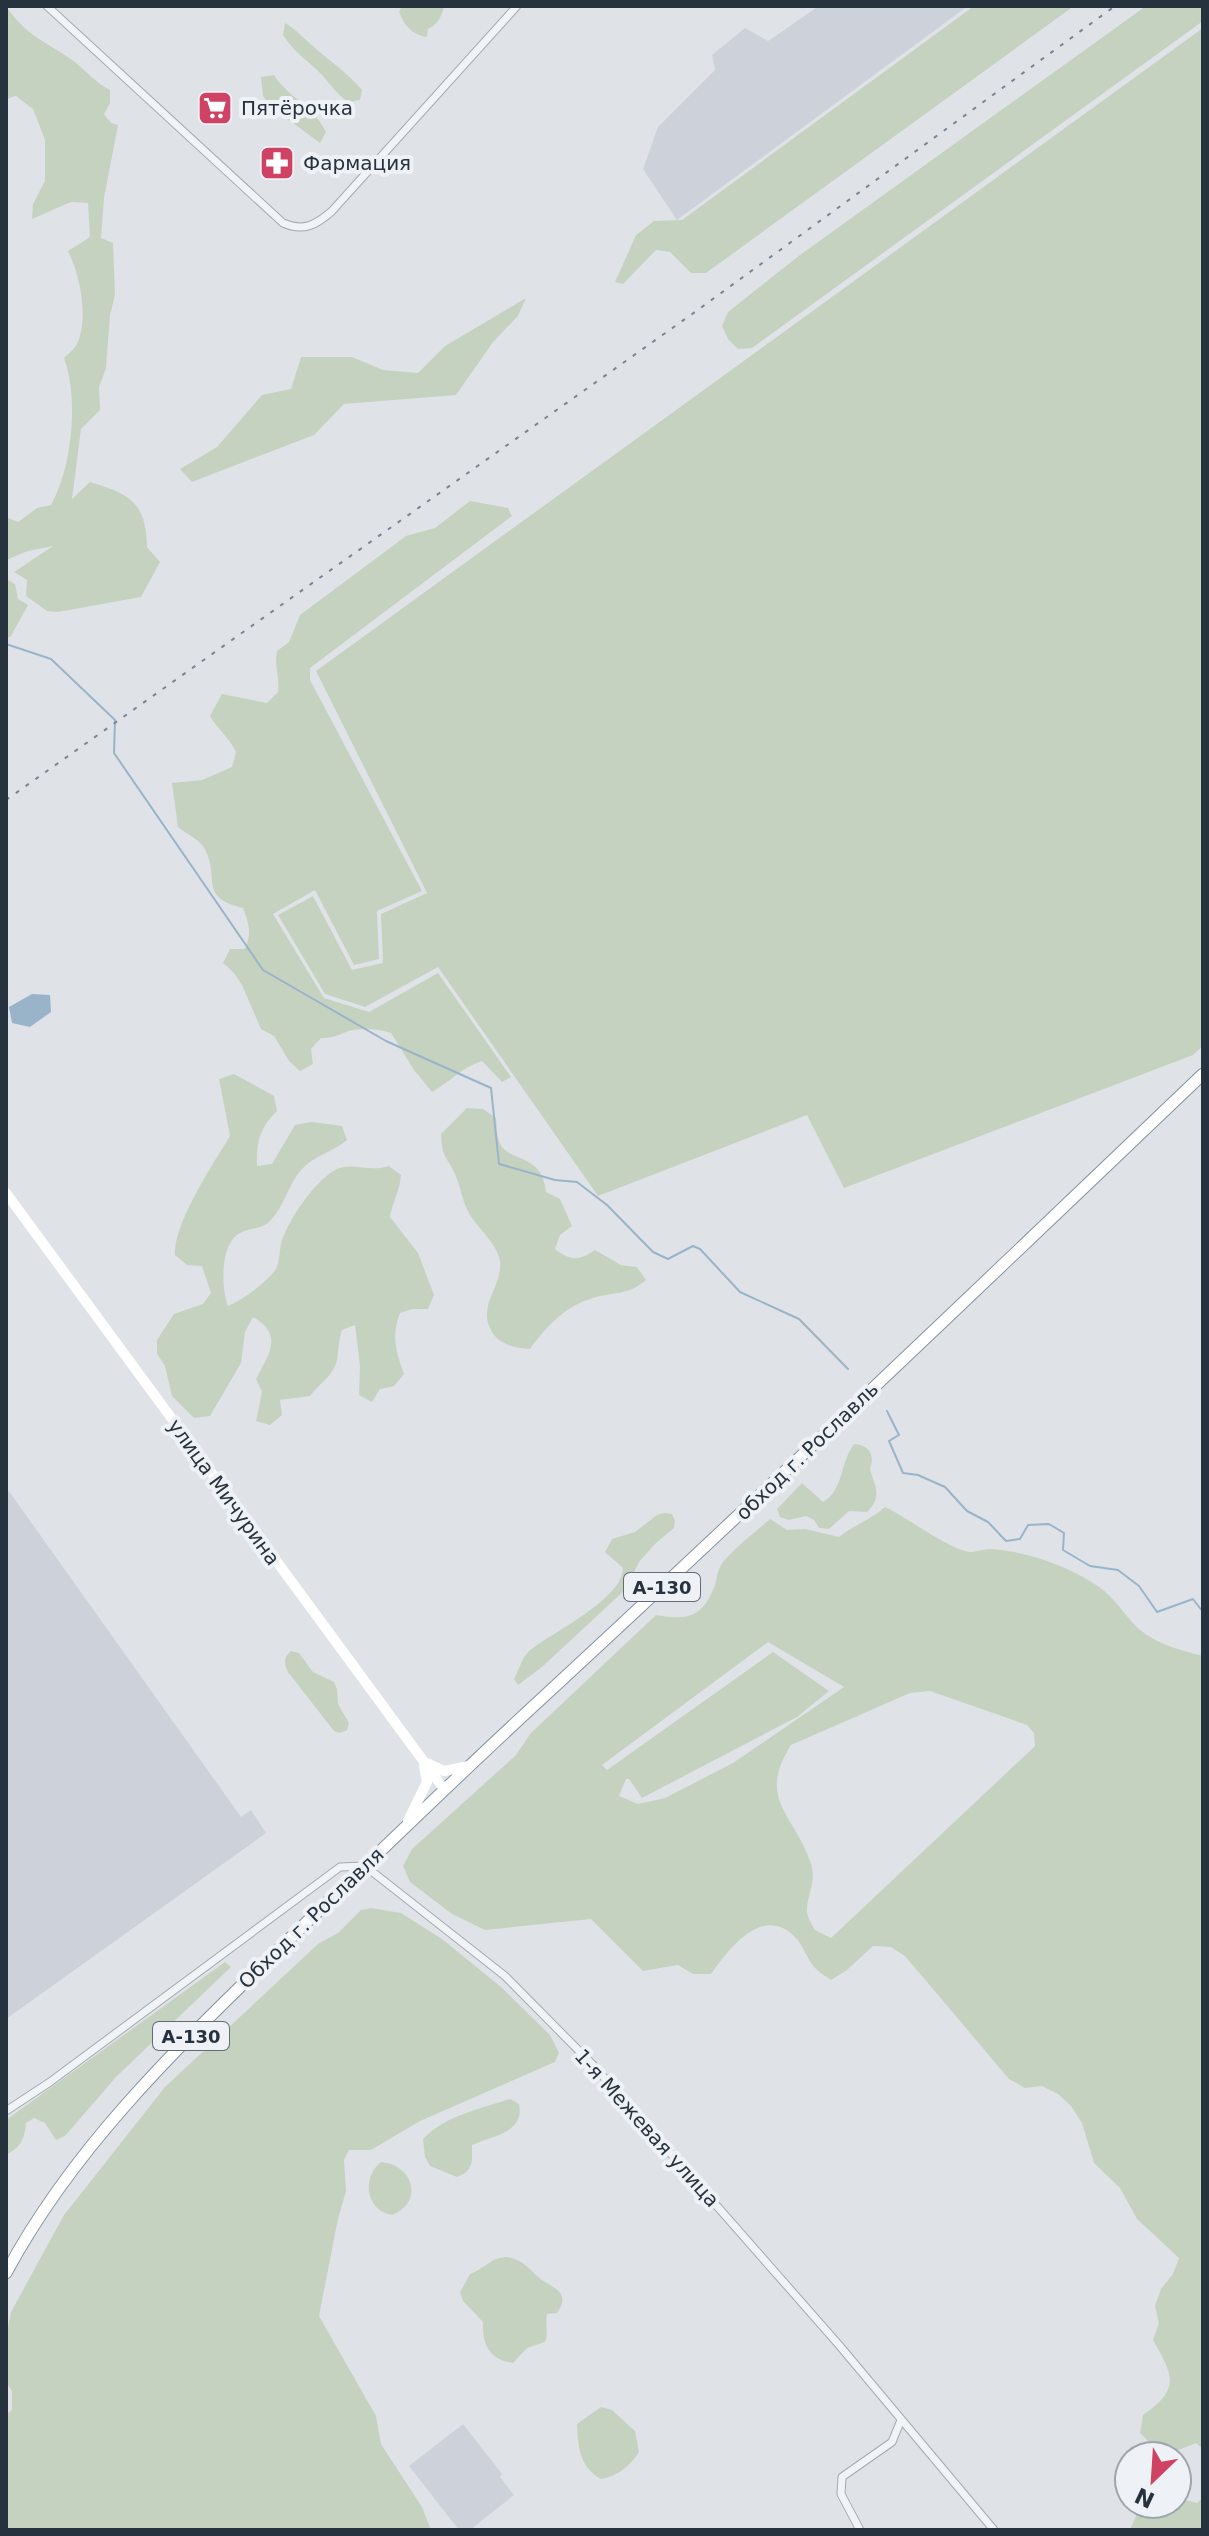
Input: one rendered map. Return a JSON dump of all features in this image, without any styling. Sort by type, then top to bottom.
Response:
[{"type":"highway","name":"обход г. Рославль","points":[[406,1825],[730,1525],[1203,1074]]},
{"type":"highway","name":"Обход г. Рославля","points":[[6,2273],[65,2178],[112,2118],[216,2010],[406,1825]]},
{"type":"main road","name":"улица Мичурина","points":[[6,1193],[444,1789]]},
{"type":"main road","points":[[422,1760],[444,1771],[469,1766]]},
{"type":"main road","points":[[406,1825],[427,1782],[422,1760]]},
{"type":"street","points":[[47,6],[283,223],[307,228],[332,211],[517,6]]},
{"type":"street","points":[[6,2111],[50,2082],[340,1867],[365,1866]]},
{"type":"street","name":"1-я Межевая улица","points":[[365,1866],[505,1976],[595,2067],[994,2530]]},
{"type":"street","points":[[860,2530],[841,2494],[842,2477],[892,2442],[901,2420]]},
{"type":"shaded area","points":[[819,6],[968,6],[677,220],[643,169],[658,127],[715,70],[712,55],[745,28],[768,41]]},
{"type":"shaded area","points":[[6,1487],[241,1817],[251,1810],[266,1833],[6,2019]]},
{"type":"shaded area","points":[[463,2424],[502,2474],[500,2477],[514,2495],[470,2530],[459,2530],[409,2466]]},
{"type":"green space","points":[[6,6],[30,32],[110,90],[110,103],[104,114],[111,123],[118,125],[104,198],[101,238],[113,243],[115,295],[110,315],[106,368],[99,387],[100,410],[81,429],[72,499],[90,482],[125,496],[139,510],[147,547],[160,562],[141,597],[58,612],[47,611],[26,596],[27,580],[14,572],[53,546],[6,560],[6,517],[18,522],[37,508],[51,505],[64,472],[72,412],[69,374],[64,358],[77,344],[81,334],[83,309],[76,272],[68,251],[90,237],[88,203],[71,202],[32,219],[33,204],[45,181],[45,140],[33,109],[16,96],[6,99]]},
{"type":"green space","points":[[402,6],[444,7],[439,20],[428,29],[427,37],[406,25],[399,12]]},
{"type":"green space","points":[[974,6],[1074,6],[706,273],[691,273],[670,252],[656,250],[623,284],[615,282],[636,235],[654,221],[682,220]]},
{"type":"green space","points":[[1146,6],[1203,6],[1203,21],[752,348],[738,349],[728,339],[722,326],[728,312],[800,255]]},
{"type":"green space","points":[[285,23],[357,84],[362,90],[360,100],[348,102],[343,99],[296,51],[283,35]]},
{"type":"green space","points":[[1203,28],[1203,1046],[1193,1055],[844,1188],[807,1115],[598,1196],[438,967],[365,1007],[325,994],[278,915],[313,896],[352,970],[383,963],[381,914],[427,893],[316,671]]},
{"type":"green space","points":[[274,75],[321,124],[326,132],[320,143],[270,106],[263,96],[261,77]]},
{"type":"green space","points":[[526,298],[518,316],[493,342],[456,395],[344,404],[314,435],[192,482],[180,469],[217,447],[262,395],[291,389],[301,357],[352,357],[383,370],[418,373],[445,346]]},
{"type":"green space","points":[[470,501],[508,508],[512,516],[310,668],[310,680],[422,891],[377,911],[379,959],[354,965],[315,890],[273,914],[324,998],[369,1012],[438,973],[511,1077],[502,1082],[482,1061],[432,1092],[391,1033],[368,1029],[321,1038],[311,1049],[313,1064],[300,1071],[289,1061],[274,1036],[261,1029],[242,985],[223,963],[230,949],[245,949],[249,933],[247,919],[243,908],[220,898],[212,884],[211,867],[203,846],[178,827],[172,783],[202,780],[232,767],[236,752],[210,716],[222,694],[267,703],[278,692],[277,651],[289,642],[300,615],[406,536],[435,528]]},
{"type":"green space","points":[[6,579],[15,584],[18,599],[28,605],[11,636],[6,639]]},
{"type":"green space","points":[[234,1074],[274,1096],[277,1111],[260,1136],[257,1166],[272,1164],[295,1125],[311,1122],[342,1126],[347,1140],[301,1170],[269,1222],[233,1238],[224,1266],[228,1306],[252,1292],[273,1273],[289,1224],[302,1203],[327,1176],[341,1168],[389,1166],[401,1175],[390,1217],[418,1253],[434,1295],[428,1309],[400,1313],[396,1344],[404,1374],[394,1386],[380,1389],[372,1402],[359,1395],[360,1366],[355,1325],[342,1330],[334,1369],[310,1396],[280,1400],[282,1415],[270,1425],[256,1421],[262,1392],[256,1379],[269,1353],[271,1338],[263,1324],[253,1317],[245,1332],[241,1363],[210,1416],[194,1418],[172,1396],[165,1366],[157,1354],[157,1340],[174,1314],[203,1304],[211,1293],[202,1266],[187,1265],[175,1255],[176,1242],[195,1194],[230,1136],[219,1079]]},
{"type":"green space","points":[[467,1108],[483,1109],[496,1118],[497,1136],[502,1146],[538,1169],[546,1192],[560,1199],[572,1226],[560,1235],[555,1249],[575,1258],[595,1250],[621,1265],[637,1267],[646,1280],[627,1291],[593,1298],[574,1306],[550,1325],[530,1349],[504,1343],[492,1332],[487,1313],[498,1279],[500,1261],[492,1243],[467,1210],[455,1174],[443,1152],[441,1134]]},
{"type":"green space","points":[[854,1444],[864,1446],[871,1455],[870,1469],[876,1496],[867,1512],[849,1511],[829,1529],[819,1528],[814,1520],[806,1516],[789,1520],[780,1517],[777,1509],[802,1483],[823,1502],[830,1497]]},
{"type":"green space","points":[[885,1507],[962,1550],[1016,1552],[1043,1560],[1093,1583],[1147,1635],[1174,1648],[1203,1656],[1203,2449],[1193,2444],[1193,2440],[1147,2440],[1140,2433],[1143,2415],[1163,2397],[1170,2381],[1169,2372],[1153,2340],[1159,2323],[1155,2306],[1179,2258],[1137,2219],[1120,2188],[1094,2163],[1082,2123],[1071,2106],[1058,2094],[1042,2086],[1025,2088],[1009,2079],[905,1956],[891,1947],[873,1946],[831,1980],[813,1965],[795,1937],[783,1928],[770,1925],[747,1934],[711,1974],[693,1974],[678,1965],[643,1971],[591,1919],[485,1930],[452,1914],[410,1882],[403,1866],[412,1849],[515,1756],[531,1733],[656,1615],[686,1617],[699,1610],[710,1596],[723,1562],[770,1519],[787,1530],[805,1529],[839,1537]],"holes":[[[768,1642],[844,1687],[733,1763],[665,1798],[638,1804],[619,1796],[626,1779],[642,1798],[797,1717],[829,1691],[773,1652],[607,1770],[602,1765]],[[930,1691],[1027,1725],[1034,1733],[1035,1746],[831,1938],[815,1930],[807,1907],[813,1871],[778,1794],[781,1764],[791,1745],[910,1693]]]},
{"type":"green space","points":[[664,1513],[672,1514],[674,1528],[639,1562],[626,1589],[542,1667],[518,1685],[514,1679],[529,1651],[599,1603],[620,1580],[623,1568],[605,1552],[612,1539],[635,1532]]},
{"type":"green space","points":[[291,1651],[299,1653],[313,1672],[334,1682],[338,1704],[349,1723],[347,1730],[340,1733],[334,1731],[288,1672],[285,1661]]},
{"type":"green space","points":[[371,1908],[401,1913],[442,1939],[501,1987],[550,2035],[559,2053],[555,2062],[420,2121],[371,2150],[349,2150],[344,2160],[346,2191],[319,2316],[376,2416],[381,2444],[422,2507],[431,2530],[6,2530],[6,2415],[12,2410],[12,2391],[6,2382],[6,2337],[11,2312],[64,2215],[165,2087],[318,1944],[338,1933],[361,1910]]},
{"type":"green space","points":[[225,1962],[231,1967],[116,2077],[65,2136],[56,2140],[45,2123],[34,2118],[26,2123],[18,2146],[6,2155],[6,2120]]},
{"type":"green space","points":[[510,2099],[519,2104],[517,2121],[505,2132],[472,2145],[472,2161],[467,2172],[457,2177],[430,2166],[425,2157],[423,2139],[432,2131],[464,2114]]},
{"type":"green space","points":[[381,2162],[401,2170],[411,2185],[408,2202],[392,2215],[376,2207],[369,2193],[371,2176]]},
{"type":"green space","points":[[505,2257],[522,2263],[558,2290],[562,2299],[557,2313],[547,2314],[545,2342],[527,2348],[513,2363],[498,2359],[489,2350],[483,2322],[463,2301],[460,2292],[470,2274]]},
{"type":"green space","points":[[601,2407],[612,2410],[635,2431],[639,2452],[623,2470],[601,2479],[584,2462],[577,2424]]},
{"type":"green space","points":[[1203,2498],[1203,2530],[1130,2530],[1134,2520],[1193,2520],[1193,2502],[1197,2503]]},
{"type":"water","points":[[32,994],[50,995],[51,1012],[30,1027],[12,1023],[9,1007]]},
{"type":"waterway","points":[[6,644],[51,659],[115,720],[114,753],[263,970],[386,1041],[491,1088],[499,1164],[555,1180],[577,1182],[607,1205],[653,1252],[668,1259],[693,1246],[700,1249],[740,1292],[799,1319],[848,1369]]},
{"type":"waterway","points":[[887,1411],[899,1435],[889,1441],[903,1473],[918,1475],[945,1487],[967,1511],[988,1522],[1006,1541],[1020,1539],[1028,1525],[1049,1524],[1064,1533],[1063,1550],[1090,1566],[1118,1570],[1139,1586],[1157,1612],[1193,1599],[1203,1612]]},
{"type":"railway","points":[[6,800],[695,312],[1115,6]]},
{"type":"place","name":"Пятёрочка","points":[[215,108]]},
{"type":"place","name":"Фармация","points":[[277,163]]}]
